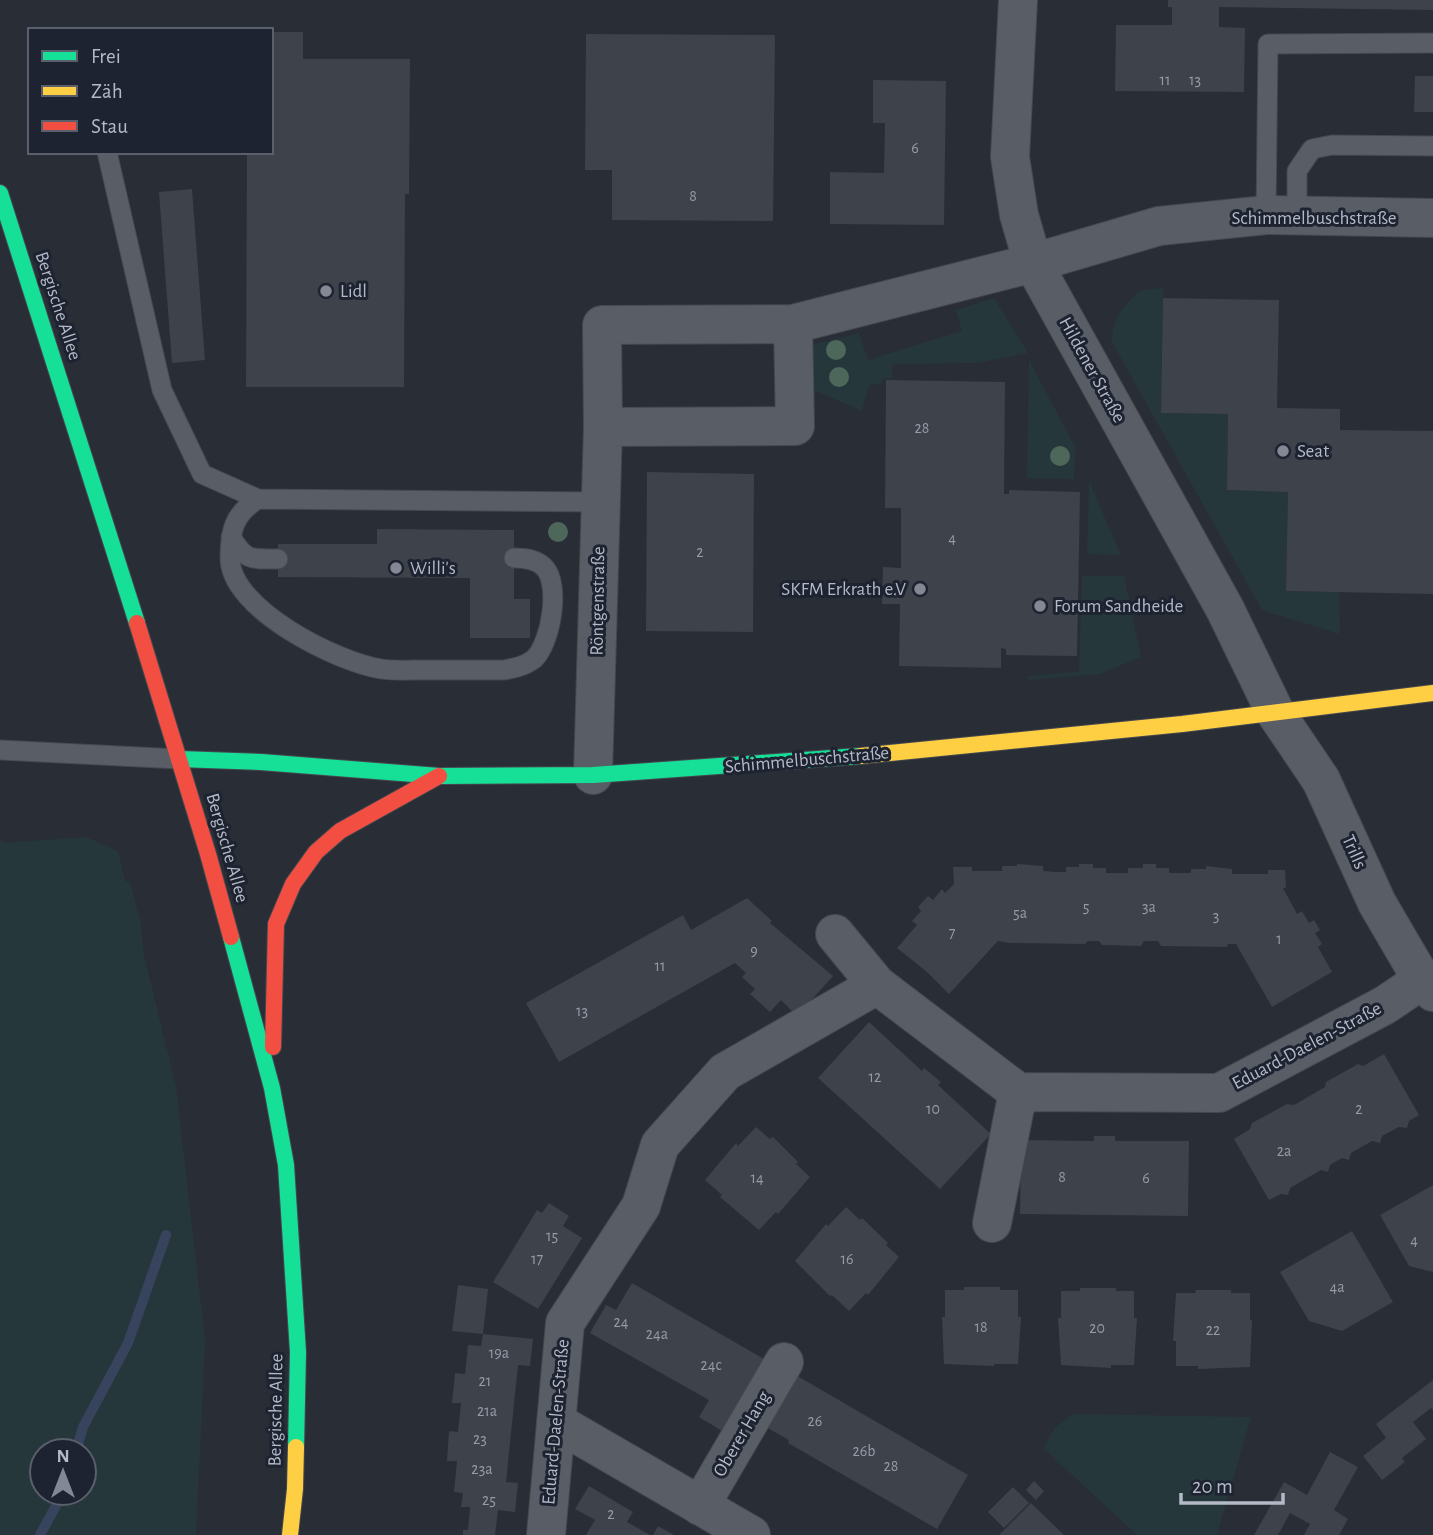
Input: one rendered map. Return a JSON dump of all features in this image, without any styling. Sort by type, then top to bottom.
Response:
[{"type":"main road","name":"Bergische Allee","points":[[0,193],[208,854],[272,1088],[286,1165],[298,1352],[295,1489],[290,1535]]},
{"type":"main road","name":"Schimmelbuschstraße","points":[[179,760],[261,762],[439,776],[593,775],[801,762],[1182,724],[1433,693]]},
{"type":"main road","points":[[272,1088],[276,924],[293,884],[316,852],[340,831],[439,776]]},
{"type":"street","name":"Hildener Straße","points":[[1018,0],[1010,158],[1019,215],[1033,263],[1225,609],[1275,712]]},
{"type":"street","name":"Schimmelbuschstraße","points":[[1033,263],[1159,226],[1282,215],[1433,218]]},
{"type":"street","name":"Röntgenstraße","points":[[593,775],[603,426],[602,324],[793,324],[1033,263]]},
{"type":"street","points":[[603,426],[795,426],[793,324]]},
{"type":"street","name":"Trills","points":[[1275,712],[1321,780],[1377,904],[1428,986]]},
{"type":"street","points":[[835,934],[877,985],[1018,1092],[992,1223]]},
{"type":"street","name":"Eduard-Daelen-Straße","points":[[546,1535],[565,1323],[641,1206],[660,1145],[725,1072],[877,985]]},
{"type":"street","name":"Eduard-Daelen-Straße","points":[[1018,1092],[1219,1093],[1385,1005],[1428,986]]},
{"type":"street","name":"Oberer Hang","points":[[700,1506],[784,1362]]},
{"type":"street","points":[[556,1422],[751,1535]]},
{"type":"lane","points":[[1282,215],[1268,44],[1433,43]]},
{"type":"lane","points":[[1282,215],[1297,171],[1312,149],[1332,145],[1433,146]]},
{"type":"lane","points":[[107,154],[162,390],[202,474],[258,499],[601,502]]},
{"type":"lane","points":[[258,499],[244,508],[236,520],[231,537],[229,561],[235,582],[255,605],[295,633],[323,649],[364,666],[384,670],[504,670],[522,666],[534,659],[544,647],[550,631],[550,576],[544,567],[529,558],[514,558]]},
{"type":"lane","points":[[231,537],[241,553],[255,559],[278,559]]},
{"type":"lane","points":[[0,750],[179,760]]},
{"type":"shaded area","points":[[1163,288],[1161,413],[1228,414],[1227,490],[1288,492],[1286,591],[1339,592],[1340,634],[1262,610],[1112,342],[1116,319],[1139,291]]},
{"type":"shaded area","points":[[994,298],[1028,353],[977,363],[892,364],[892,378],[882,379],[881,384],[869,385],[862,411],[814,390],[812,345],[859,333],[868,360],[962,331],[956,310]]},
{"type":"shaded area","points":[[1029,360],[1075,447],[1074,479],[1027,478]]},
{"type":"shaded area","points":[[1089,481],[1121,555],[1087,554]]},
{"type":"shaded area","points":[[1082,576],[1124,576],[1141,657],[1100,674],[1028,680],[1028,676],[1079,672]]},
{"type":"shaded area","points":[[86,837],[118,851],[125,881],[130,882],[141,925],[144,955],[176,1087],[205,1340],[196,1535],[0,1535],[0,840],[7,843]]},
{"type":"shaded area","points":[[1072,1414],[1251,1417],[1217,1535],[1137,1535],[1043,1448],[1055,1428]]},
{"type":"building","points":[[1168,0],[1433,0],[1433,10],[1219,7],[1219,27],[1245,28],[1244,92],[1115,91],[1116,25],[1172,25],[1172,7],[1168,7]]},
{"type":"building","name":"Lidl","points":[[273,32],[303,32],[303,59],[410,59],[409,194],[405,194],[404,387],[246,387],[247,154],[273,154]]},
{"type":"building","points":[[586,34],[775,35],[773,221],[612,220],[612,170],[585,170]]},
{"type":"building","points":[[1415,76],[1433,76],[1433,112],[1414,112]]},
{"type":"building","points":[[873,80],[946,81],[944,225],[830,224],[830,172],[884,173],[885,123],[873,123]]},
{"type":"building","points":[[192,189],[205,360],[172,363],[159,192]]},
{"type":"building","points":[[1163,298],[1279,300],[1277,408],[1340,409],[1340,430],[1433,431],[1433,594],[1286,591],[1288,492],[1227,490],[1228,414],[1161,413]]},
{"type":"building","points":[[886,380],[1005,382],[1004,494],[1009,494],[1009,490],[1080,492],[1077,656],[1006,655],[1006,649],[1001,648],[1001,668],[899,666],[900,604],[882,604],[883,567],[901,568],[901,508],[885,508]]},
{"type":"building","points":[[647,472],[754,474],[753,632],[646,631]]},
{"type":"building","name":"Willi's","points":[[377,529],[514,530],[514,599],[530,599],[530,638],[470,638],[470,578],[278,577],[278,544],[377,544]]},
{"type":"building","points":[[1079,864],[1106,868],[1106,873],[1128,873],[1128,868],[1143,868],[1143,864],[1169,868],[1169,873],[1191,873],[1191,869],[1206,869],[1206,866],[1232,869],[1232,874],[1268,874],[1268,870],[1285,870],[1286,888],[1283,888],[1297,914],[1302,911],[1309,923],[1314,920],[1320,930],[1315,933],[1322,944],[1318,947],[1332,972],[1272,1007],[1236,944],[1228,944],[1227,947],[1161,946],[1158,941],[1144,941],[1141,946],[1102,945],[1099,941],[1088,941],[1085,944],[998,941],[949,994],[897,948],[917,925],[912,921],[921,911],[918,907],[928,896],[933,900],[942,889],[945,893],[954,884],[953,867],[972,867],[972,871],[1002,871],[1002,866],[1043,866],[1043,871],[1055,872],[1066,872],[1066,867],[1079,867]]},
{"type":"building","points":[[747,898],[772,921],[770,923],[833,976],[797,1016],[781,1000],[770,1012],[750,994],[755,989],[742,977],[746,973],[735,963],[559,1062],[526,1003],[683,915],[691,930]]},
{"type":"building","points":[[869,1022],[922,1071],[924,1068],[941,1082],[938,1085],[991,1134],[940,1189],[818,1078]]},
{"type":"building","points":[[1384,1054],[1419,1115],[1409,1121],[1407,1128],[1399,1127],[1382,1136],[1380,1143],[1372,1141],[1351,1153],[1349,1160],[1342,1158],[1330,1165],[1328,1172],[1321,1170],[1290,1188],[1288,1195],[1281,1194],[1269,1200],[1234,1139],[1250,1129],[1252,1123],[1287,1104],[1294,1105],[1325,1087],[1326,1082],[1358,1064],[1363,1066]]},
{"type":"building","points":[[756,1127],[770,1139],[773,1137],[810,1177],[778,1214],[776,1212],[759,1230],[720,1197],[722,1195],[705,1180],[736,1143],[738,1146]]},
{"type":"building","points":[[1094,1136],[1115,1136],[1115,1141],[1189,1141],[1188,1216],[1020,1214],[1021,1140],[1094,1141]]},
{"type":"building","points":[[1433,1185],[1433,1272],[1409,1266],[1380,1215]]},
{"type":"building","points":[[549,1203],[569,1216],[563,1226],[582,1238],[538,1309],[493,1282],[537,1210],[542,1213]]},
{"type":"building","points":[[846,1207],[860,1220],[862,1218],[899,1257],[868,1295],[866,1293],[849,1311],[795,1261],[826,1224],[828,1226]]},
{"type":"building","points":[[1352,1231],[1393,1302],[1342,1331],[1309,1321],[1280,1272]]},
{"type":"building","points":[[632,1283],[764,1359],[722,1431],[699,1417],[709,1400],[590,1333],[606,1305],[616,1310]]},
{"type":"building","points":[[458,1285],[488,1289],[483,1334],[452,1331]]},
{"type":"building","points":[[964,1287],[1018,1290],[1018,1317],[1021,1317],[1018,1364],[944,1364],[942,1317],[945,1317],[945,1290],[964,1290]]},
{"type":"building","points":[[1080,1288],[1134,1291],[1134,1318],[1137,1318],[1134,1365],[1111,1365],[1111,1368],[1061,1365],[1058,1318],[1061,1318],[1061,1291],[1080,1291]]},
{"type":"building","points":[[1196,1290],[1250,1293],[1250,1367],[1198,1369],[1198,1366],[1176,1366],[1176,1341],[1173,1341],[1176,1293],[1195,1293]]},
{"type":"building","points":[[483,1334],[533,1339],[530,1366],[518,1365],[506,1482],[518,1483],[515,1512],[498,1510],[495,1535],[463,1535],[463,1530],[468,1530],[470,1507],[461,1507],[463,1493],[454,1492],[457,1461],[447,1461],[449,1431],[458,1432],[461,1403],[452,1403],[455,1373],[465,1374],[468,1345],[481,1346]]},
{"type":"building","points":[[794,1374],[968,1475],[937,1529],[788,1443],[789,1440],[764,1426]]},
{"type":"building","points":[[1433,1380],[1433,1410],[1431,1408],[1413,1422],[1426,1439],[1402,1458],[1405,1462],[1382,1480],[1363,1456],[1386,1438],[1376,1424]]},
{"type":"building","points":[[1330,1452],[1358,1467],[1334,1510],[1348,1519],[1339,1535],[1304,1535],[1310,1524],[1290,1513],[1278,1535],[1254,1535],[1284,1482],[1307,1495]]},
{"type":"building","points":[[1034,1481],[1044,1491],[1036,1500],[1026,1490]]},
{"type":"building","points":[[589,1486],[633,1512],[627,1522],[650,1535],[586,1535],[595,1520],[575,1509]]},
{"type":"building","points":[[1013,1487],[1029,1503],[1004,1528],[988,1512]]},
{"type":"building","points":[[1031,1503],[1064,1535],[999,1535]]},
{"type":"building","points":[[658,1526],[674,1535],[653,1535]]},
{"type":"waterway","points":[[80,1437],[128,1343],[166,1235]]},
{"type":"waterway","points":[[40,1535],[55,1507]]},
{"type":"traffic: fast","points":[[0,193],[137,623]]},
{"type":"traffic: fast","points":[[179,759],[261,762],[439,776],[593,775],[860,756]]},
{"type":"traffic: fast","points":[[231,937],[272,1088],[286,1165],[298,1352],[296,1447]]},
{"type":"traffic: slow","points":[[860,756],[1182,724],[1433,693]]},
{"type":"traffic: slow","points":[[290,1535],[296,1447]]},
{"type":"traffic: jam","points":[[137,623],[231,937]]},
{"type":"traffic: jam","points":[[273,1047],[276,924],[293,884],[316,852],[340,831],[439,776]]},
{"type":"place","name":"Lidl","points":[[326,291]]},
{"type":"place","name":"Seat","points":[[1283,451]]},
{"type":"place","name":"Willi's","points":[[396,568]]},
{"type":"place","name":"SKFM Erkrath e.V","points":[[920,589]]},
{"type":"place","name":"Forum Sandheide","points":[[1040,606]]}]
